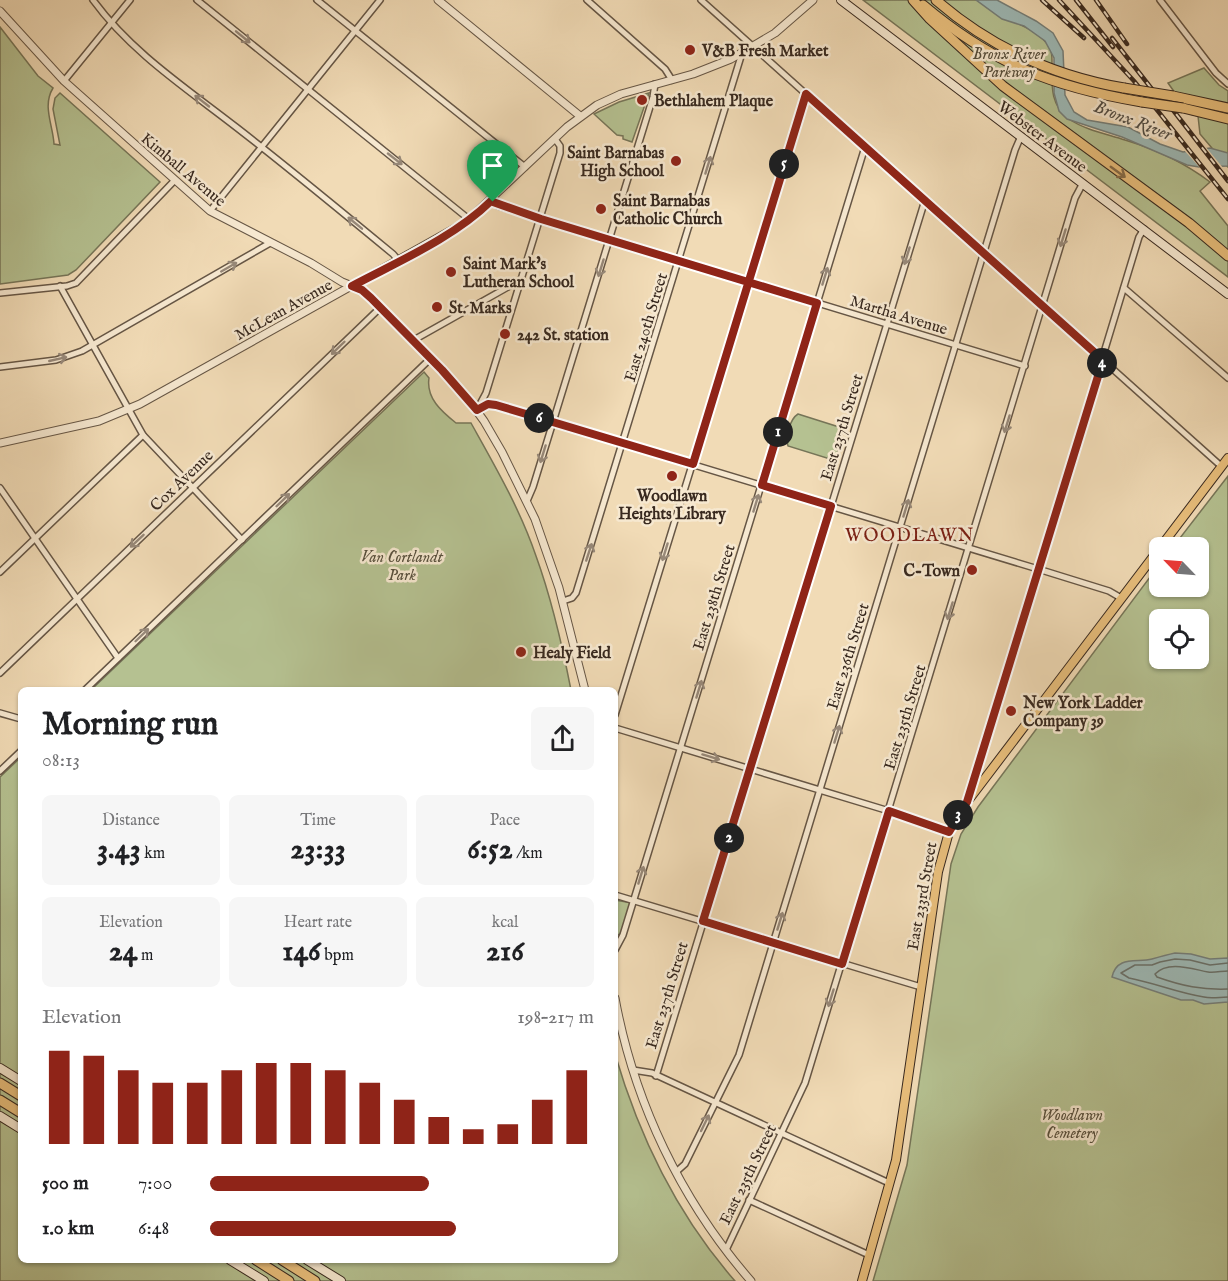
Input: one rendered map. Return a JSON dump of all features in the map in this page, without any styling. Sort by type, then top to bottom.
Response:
[{"type":"highway","points":[[915,0],[983,48],[1048,80],[1070,87],[1183,108],[1228,119]]},
{"type":"highway","points":[[915,0],[930,19],[1003,86],[1189,222],[1228,256]]},
{"type":"highway","points":[[936,0],[987,38],[1071,76],[1228,108]]},
{"type":"highway","points":[[0,1083],[18,1094]]},
{"type":"highway","points":[[0,1100],[18,1111]]},
{"type":"highway","points":[[261,1263],[289,1281]]},
{"type":"highway","points":[[287,1263],[315,1281]]},
{"type":"main road","name":"Webster Avenue","points":[[841,0],[1228,294]]},
{"type":"main road","name":"East 233rd Street","points":[[862,1281],[897,1155],[939,865],[949,832],[967,802],[1228,458]]},
{"type":"main road","points":[[0,1068],[18,1079]]},
{"type":"main road","points":[[0,1116],[18,1127]]},
{"type":"main road","points":[[235,1263],[264,1281]]},
{"type":"main road","points":[[312,1263],[340,1281]]},
{"type":"street","points":[[93,0],[110,23],[145,56],[262,147],[399,261]]},
{"type":"street","points":[[64,81],[130,0]]},
{"type":"street","points":[[197,0],[470,220]]},
{"type":"street","points":[[317,0],[525,167]]},
{"type":"street","points":[[210,212],[380,0]]},
{"type":"street","points":[[438,0],[580,116]]},
{"type":"street","points":[[587,0],[664,69],[672,80]]},
{"type":"street","points":[[701,0],[1221,466]]},
{"type":"street","name":"McLean Avenue","points":[[0,443],[99,421],[129,409],[470,220],[580,116],[614,96],[713,67],[742,53],[784,27],[813,0]]},
{"type":"street","points":[[1160,0],[1216,73],[1228,84]]},
{"type":"street","name":"Kimball Avenue","points":[[0,11],[64,81],[210,212],[362,290],[477,410],[502,452],[526,501],[552,564],[584,687]]},
{"type":"street","name":"East 240th Street","points":[[563,601],[572,598],[576,593],[742,53]]},
{"type":"street","points":[[526,501],[533,488],[610,240],[655,84]]},
{"type":"street","points":[[618,705],[806,94]]},
{"type":"street","name":"East 236th Street","points":[[676,1172],[685,1164],[739,1055],[983,253],[1021,136]]},
{"type":"street","points":[[477,410],[485,397],[560,153],[560,146],[555,139]]},
{"type":"street","name":"East 238th Street","points":[[618,945],[634,900],[865,147]]},
{"type":"street","points":[[0,293],[76,283],[174,181]]},
{"type":"street","name":"East 235th Street","points":[[726,1250],[805,1083],[1075,198],[1083,183]]},
{"type":"street","name":"East 237th Street","points":[[656,1076],[925,200]]},
{"type":"street","name":"Martha Avenue","points":[[491,201],[498,206],[1025,366]]},
{"type":"street","points":[[967,802],[1139,237],[1144,229]]},
{"type":"street","points":[[0,367],[56,360],[91,346],[270,243]]},
{"type":"street","points":[[412,341],[522,279]]},
{"type":"street","points":[[60,286],[91,346],[143,435],[242,540]]},
{"type":"street","points":[[1124,288],[1228,378]]},
{"type":"street","name":"Cox Avenue","points":[[0,673],[381,308]]},
{"type":"street","points":[[88,687],[430,359]]},
{"type":"street","points":[[477,410],[491,404],[553,422],[1109,591],[1121,598]]},
{"type":"street","points":[[0,572],[143,435]]},
{"type":"street","points":[[0,488],[118,658]]},
{"type":"street","points":[[0,713],[18,718]]},
{"type":"street","points":[[618,730],[889,811],[949,832]]},
{"type":"street","points":[[1,768],[18,754]]},
{"type":"street","points":[[618,896],[921,987]]},
{"type":"street","points":[[618,1010],[633,1070],[649,1115],[676,1172],[726,1250],[751,1281]]},
{"type":"street","points":[[633,1070],[644,1070],[890,1183]]},
{"type":"street","points":[[749,1200],[869,1255]]},
{"type":"green space","name":"Bronx River Parkway","points":[[863,0],[979,0],[996,13],[1026,27],[1043,39],[1051,50],[1055,100],[1069,119],[1089,129],[1158,152],[1210,182],[1200,191],[1228,226],[1228,277]]},
{"type":"green space","points":[[0,27],[38,76],[53,88],[48,109],[54,144],[60,145],[53,109],[55,98],[60,93],[160,182],[76,270],[68,275],[0,284]]},
{"type":"green space","points":[[1204,68],[1219,85],[1228,91],[1228,167],[1200,134],[1198,116],[1190,114],[1168,83]]},
{"type":"green space","points":[[649,93],[632,142],[617,135],[594,114],[619,102]]},
{"type":"green space","name":"Van Cortlandt Park","points":[[424,372],[429,378],[432,398],[440,409],[456,423],[471,423],[515,505],[530,539],[547,589],[570,687],[94,687]]},
{"type":"green space","points":[[798,414],[843,430],[836,457],[830,459],[788,446],[789,428]]},
{"type":"green space","name":"Woodlawn Cemetery","points":[[1228,476],[1228,1281],[873,1281],[907,1165],[951,864],[961,834],[978,807],[1149,578],[1149,597],[1209,597],[1209,537],[1181,537]]},
{"type":"green space","points":[[18,760],[18,1263],[618,1263],[618,1063],[648,1145],[678,1202],[714,1256],[735,1281],[0,1281],[0,777]]},
{"type":"green space","points":[[618,901],[632,903],[622,935],[618,934]]},
{"type":"water","points":[[976,0],[997,0],[1053,33],[1063,51],[1065,95],[1074,112],[1087,120],[1128,127],[1160,144],[1183,152],[1210,148],[1228,153],[1228,166],[1187,165],[1122,137],[1067,119],[1059,111],[1054,93],[1054,58],[1045,41],[1024,26],[1002,19]]},
{"type":"water","points":[[1175,953],[1210,959],[1228,958],[1228,1002],[1204,1004],[1193,1000],[1181,1000],[1112,977],[1118,965],[1128,961],[1152,959]]},
{"type":"pier","points":[[1205,146],[1224,169],[1202,170],[1183,149]]},
{"type":"railway","points":[[1042,0],[1084,38]]},
{"type":"railway","points":[[1059,0],[1134,81],[1228,199]]},
{"type":"railway","points":[[1076,0],[1113,47]]},
{"type":"railway","points":[[1096,0],[1127,44]]},
{"type":"railway","points":[[1112,38],[1162,102]]},
{"type":"railway","points":[[1159,92],[1228,181]]},
{"type":"place","name":"V&B Fresh Market","points":[[690,50]]},
{"type":"place","name":"Bethlahem Plaque","points":[[642,100]]},
{"type":"place","name":"Saint Barnabas High School","points":[[676,161]]},
{"type":"place","name":"Saint Barnabas Catholic Church","points":[[601,209]]},
{"type":"place","name":"Saint Mark's Lutheran School","points":[[451,272]]},
{"type":"place","name":"St. Marks","points":[[437,307]]},
{"type":"place","name":"242 St. station","points":[[505,334]]},
{"type":"place","name":"Woodlawn Heights Library","points":[[672,476]]},
{"type":"place","name":"C-Town","points":[[972,570]]},
{"type":"place","name":"Healy Field","points":[[521,652]]},
{"type":"place","name":"New York Ladder Company 39","points":[[1011,711]]},
{"type":"district","name":"WOODLAWN","points":[[910,535]]},
{"type":"route","points":[[493,202],[491,201],[450,233],[352,286],[362,290],[371,298],[442,370],[477,410],[488,404],[496,405],[693,464],[748,282],[806,94],[1103,360],[967,802],[949,832],[889,811],[842,964],[703,921],[831,506],[762,485],[817,303],[748,282],[679,261],[541,219],[498,206],[493,202]]},
{"type":"water label","name":"Bronx River","points":[[1133,120]]}]
